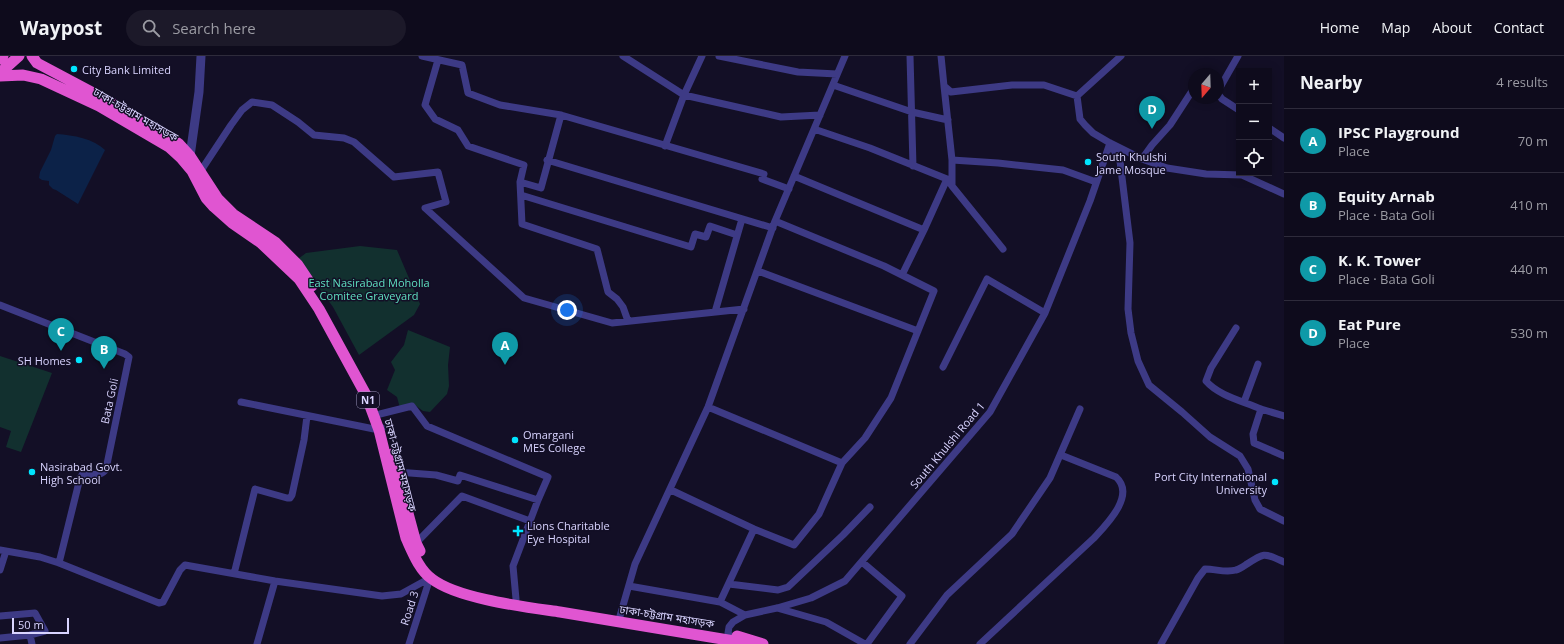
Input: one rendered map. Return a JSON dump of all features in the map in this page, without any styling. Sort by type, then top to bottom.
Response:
[{"type":"highway","points":[[0,59],[3,56]]},
{"type":"highway","name":"N1","points":[[0,74],[20,56]]},
{"type":"highway","name":"ঢাকা-চট্টগ্রাম মহাসড়ক","points":[[32,56],[37,63],[102,97],[161,131],[179,144],[190,156],[218,199],[233,214],[275,242],[298,265],[343,338],[371,390],[380,414],[381,428],[406,538],[414,554],[430,578],[442,585],[460,592],[518,605],[763,644]]},
{"type":"highway","name":"ঢাকা-চট্টগ্রাম মহাসড়ক","points":[[0,74],[23,75],[41,79],[105,110],[169,147],[192,171],[206,198],[214,207],[232,223],[261,243],[299,279],[319,309],[366,395],[381,428],[397,472],[416,543],[431,569],[444,579],[475,590],[516,599],[620,616],[732,639],[745,644]]},
{"type":"street","points":[[190,156],[199,92],[201,56]]},
{"type":"street","points":[[422,56],[462,65],[468,93],[481,99],[500,105],[561,115],[764,174],[762,179],[789,189]]},
{"type":"street","points":[[623,56],[684,95],[781,117],[820,115]]},
{"type":"street","points":[[665,146],[684,95],[702,56]]},
{"type":"street","points":[[719,56],[798,72],[837,74]]},
{"type":"street","points":[[620,616],[635,564],[671,490],[708,407],[775,221],[845,56]]},
{"type":"street","points":[[910,56],[913,166]]},
{"type":"street","points":[[941,56],[952,160],[952,186]]},
{"type":"street","points":[[1077,96],[1121,56]]},
{"type":"street","points":[[1224,80],[1238,56]]},
{"type":"street","points":[[438,60],[425,105],[435,119],[458,130],[468,146],[524,165],[520,182],[522,224],[597,249],[608,292],[618,299],[624,307],[628,321]]},
{"type":"street","points":[[833,85],[912,112],[948,120]]},
{"type":"street","points":[[944,86],[951,92],[1012,85],[1044,85],[1077,96]]},
{"type":"street","points":[[1077,96],[1080,118],[1093,133],[1142,159],[1168,168],[1198,173],[1242,175],[1284,194]]},
{"type":"street","points":[[1142,159],[1170,125],[1188,97]]},
{"type":"street","points":[[1224,100],[1236,108]]},
{"type":"street","points":[[201,172],[242,110],[252,102],[272,105],[298,122],[314,135],[344,138],[354,142],[394,177],[438,172],[446,202],[425,208],[524,298],[609,322],[744,309]]},
{"type":"street","points":[[520,182],[541,188],[561,115]]},
{"type":"street","points":[[814,129],[870,148],[946,179],[1003,249]]},
{"type":"street","points":[[1272,130],[1284,138]]},
{"type":"street","points":[[1110,143],[1120,161],[1130,243],[1128,309],[1130,327],[1138,361],[1149,385],[1210,437],[1240,456],[1248,469],[1255,500],[1260,509],[1284,521]]},
{"type":"street","name":"South Khulshi Road 1","points":[[745,615],[777,608],[811,598],[845,581],[990,412],[1045,313],[1110,143]]},
{"type":"street","points":[[548,160],[773,228]]},
{"type":"street","points":[[952,160],[1063,170],[1096,182]]},
{"type":"street","points":[[794,176],[924,230]]},
{"type":"street","points":[[902,275],[924,230],[946,179]]},
{"type":"street","points":[[521,195],[691,247],[695,234],[706,237],[710,226],[738,235]]},
{"type":"street","points":[[714,312],[742,219]]},
{"type":"street","points":[[671,490],[754,529],[794,545],[819,514],[842,463],[865,438],[892,398],[918,331],[928,310],[934,291],[884,266],[775,221]]},
{"type":"street","points":[[758,271],[918,331]]},
{"type":"street","points":[[943,367],[987,279],[1045,313]]},
{"type":"street","name":"Bata Goli","points":[[0,305],[126,354],[129,357],[106,469],[104,473],[84,474],[80,478],[59,563]]},
{"type":"street","points":[[1236,328],[1211,368],[1206,381],[1211,387],[1228,396],[1284,416]]},
{"type":"street","points":[[1244,402],[1258,364]]},
{"type":"street","points":[[241,402],[307,416],[381,428]]},
{"type":"street","points":[[380,414],[412,406],[427,426],[548,477],[513,566],[516,599]]},
{"type":"street","points":[[708,407],[842,463]]},
{"type":"street","points":[[910,644],[947,595],[1012,534],[1050,478],[1080,409]]},
{"type":"street","points":[[1261,409],[1253,434],[1254,443],[1284,456]]},
{"type":"street","points":[[234,574],[255,490],[287,498],[290,498],[292,495],[304,440],[307,416]]},
{"type":"street","points":[[980,644],[1094,538],[1117,510],[1122,498],[1122,482],[1116,477],[1061,455]]},
{"type":"street","points":[[397,472],[436,475],[458,481],[460,475],[538,500]]},
{"type":"street","points":[[416,543],[462,496],[530,521]]},
{"type":"street","points":[[728,584],[778,590],[788,587],[870,507]]},
{"type":"street","points":[[720,602],[754,529]]},
{"type":"street","points":[[0,570],[3,551],[40,557],[59,563],[159,603],[163,602],[183,566],[382,596],[401,594],[430,578]]},
{"type":"street","points":[[1160,644],[1198,578],[1205,569],[1214,569],[1227,572],[1238,570],[1265,554],[1284,562]]},
{"type":"street","points":[[777,608],[826,622],[866,644],[902,596],[862,562]]},
{"type":"street","name":"Road 3","points":[[409,644],[430,578]]},
{"type":"street","points":[[257,644],[275,581]]},
{"type":"street","points":[[629,586],[720,602],[745,615]]},
{"type":"street","points":[[0,616],[35,613],[44,631],[30,635],[0,638]]},
{"type":"street","points":[[732,639],[729,627],[732,622],[745,615]]},
{"type":"street","points":[[30,635],[32,644]]},
{"type":"green space","name":"East Nasirabad Moholla Comitee Graveyard","points":[[360,246],[397,250],[420,304],[414,315],[359,355],[333,307],[298,259],[306,253]]},
{"type":"green space","points":[[408,330],[450,347],[448,365],[449,386],[447,394],[430,412],[423,411],[415,405],[400,408],[397,397],[387,390],[395,370],[391,362],[404,345]]},
{"type":"green space","points":[[0,356],[52,373],[21,452],[6,447],[11,431],[0,427]]},
{"type":"water","points":[[57,134],[70,135],[89,140],[105,150],[78,204],[53,189],[49,185],[49,181],[39,178],[40,172]]},
{"type":"place","name":"City Bank Limited","points":[[74,69]]},
{"type":"place","name":"Eat Pure","points":[[1152,129]]},
{"type":"place","name":"South Khulshi Jame Mosque","points":[[1088,162]]},
{"type":"place","name":"K. K. Tower","points":[[61,351]]},
{"type":"place","name":"SH Homes","points":[[79,360]]},
{"type":"place","name":"IPSC Playground","points":[[505,365]]},
{"type":"place","name":"Equity Arnab","points":[[104,369]]},
{"type":"place","name":"Omargani MES College","points":[[515,440]]},
{"type":"place","name":"Nasirabad Govt. High School","points":[[32,472]]},
{"type":"place","name":"Port City International University","points":[[1275,482]]},
{"type":"place","name":"Lions Charitable Eye Hospital","points":[[518,531]]}]
